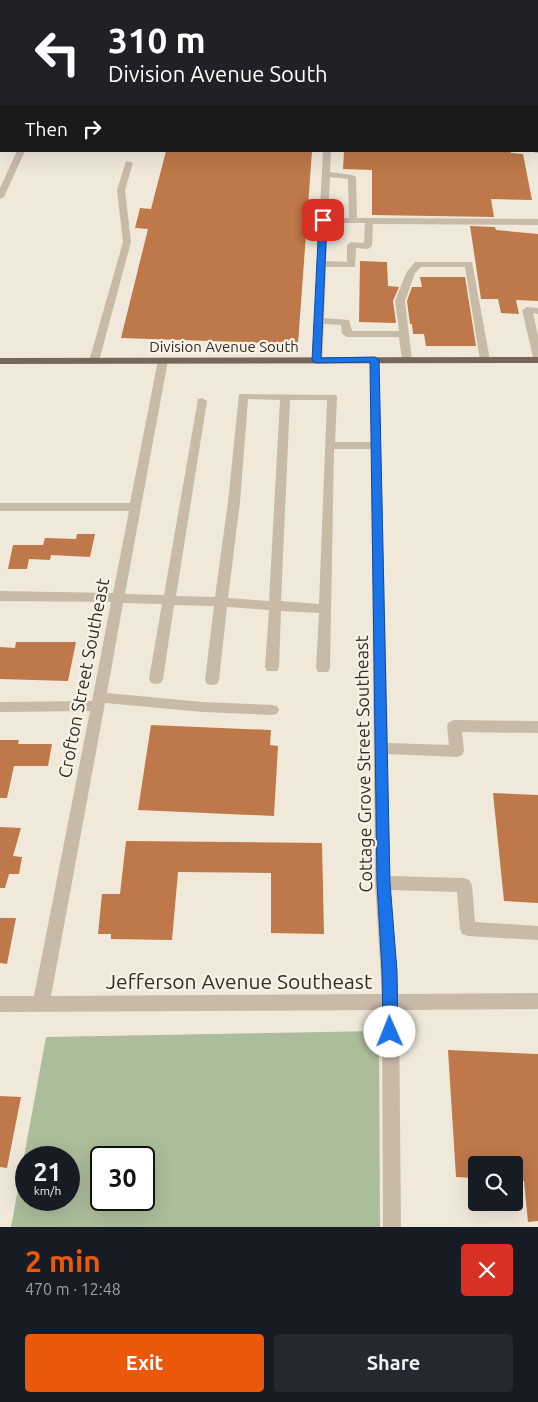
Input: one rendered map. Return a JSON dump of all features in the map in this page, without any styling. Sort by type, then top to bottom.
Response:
[{"type":"main road","name":"Division Avenue South","points":[[0,361],[317,361],[538,358]]},
{"type":"street","points":[[0,198],[21,152]]},
{"type":"street","points":[[317,361],[327,152]]},
{"type":"street","points":[[94,361],[127,242],[121,190],[129,163]]},
{"type":"street","points":[[326,174],[352,177],[353,221]]},
{"type":"street","points":[[323,220],[369,222],[538,222]]},
{"type":"street","points":[[321,264],[352,265],[350,245],[368,246],[369,222]]},
{"type":"street","points":[[407,360],[400,301],[411,273],[418,264],[469,264],[485,360]]},
{"type":"street","points":[[538,311],[527,310],[538,358]]},
{"type":"street","points":[[319,321],[346,322],[347,334],[404,334]]},
{"type":"street","name":"Crofton Street Southeast","points":[[40,1003],[163,360]]},
{"type":"street","name":"Cottage Grove Street Southeast","points":[[375,360],[384,883],[390,1002],[392,1227]]},
{"type":"street","points":[[212,680],[234,502],[243,396],[332,397],[323,668]]},
{"type":"street","points":[[272,667],[285,396]]},
{"type":"street","points":[[156,679],[202,401]]},
{"type":"street","points":[[329,445],[376,446]]},
{"type":"street","points":[[0,506],[134,507]]},
{"type":"street","points":[[0,596],[221,602],[325,609]]},
{"type":"street","points":[[0,707],[98,702],[272,710]]},
{"type":"street","points":[[381,748],[457,751],[454,726],[538,727]]},
{"type":"street","points":[[384,883],[464,885],[468,929],[538,933]]},
{"type":"street","name":"Jefferson Avenue Southeast","points":[[0,1004],[538,1001]]},
{"type":"green space","points":[[379,1031],[380,1227],[11,1227],[15,1205],[15,1211],[80,1211],[80,1146],[26,1146],[46,1037]]},
{"type":"building","points":[[166,152],[312,152],[298,344],[121,338],[148,229],[135,228],[140,208],[151,209]]},
{"type":"building","points":[[344,152],[511,152],[523,154],[532,200],[491,199],[494,217],[372,215],[372,170],[343,169]]},
{"type":"building","points":[[470,226],[495,227],[496,230],[538,234],[538,301],[516,300],[519,314],[501,313],[498,299],[481,299]]},
{"type":"building","points":[[360,261],[387,262],[388,286],[399,287],[393,301],[396,323],[359,322]]},
{"type":"building","points":[[420,277],[465,277],[476,346],[426,346],[424,334],[413,334],[407,301],[412,287],[422,287]]},
{"type":"building","points":[[77,534],[95,534],[90,557],[51,555],[50,560],[29,559],[27,569],[8,569],[13,545],[43,545],[45,538],[76,539]]},
{"type":"building","points":[[16,642],[76,642],[68,681],[0,679],[0,647],[15,648]]},
{"type":"building","points":[[151,725],[271,730],[270,745],[278,746],[274,816],[138,810]]},
{"type":"building","points":[[0,740],[19,740],[18,744],[52,744],[48,766],[14,766],[7,798],[0,798]]},
{"type":"building","points":[[493,793],[538,795],[538,903],[504,901]]},
{"type":"building","points":[[0,827],[21,828],[13,856],[22,857],[19,874],[9,874],[5,888],[0,888]]},
{"type":"building","points":[[126,841],[322,843],[324,934],[271,933],[271,873],[178,872],[172,940],[111,939],[111,934],[98,934],[102,894],[120,894]]},
{"type":"building","points":[[0,918],[16,918],[7,964],[0,963]]},
{"type":"building","points":[[448,1050],[538,1054],[538,1221],[528,1222],[523,1181],[523,1156],[468,1156],[468,1178],[456,1177]]},
{"type":"building","points":[[0,1096],[21,1097],[7,1168],[0,1167]]},
{"type":"route","points":[[323,220],[317,361],[375,360],[384,883],[390,971],[390,1032]]}]
